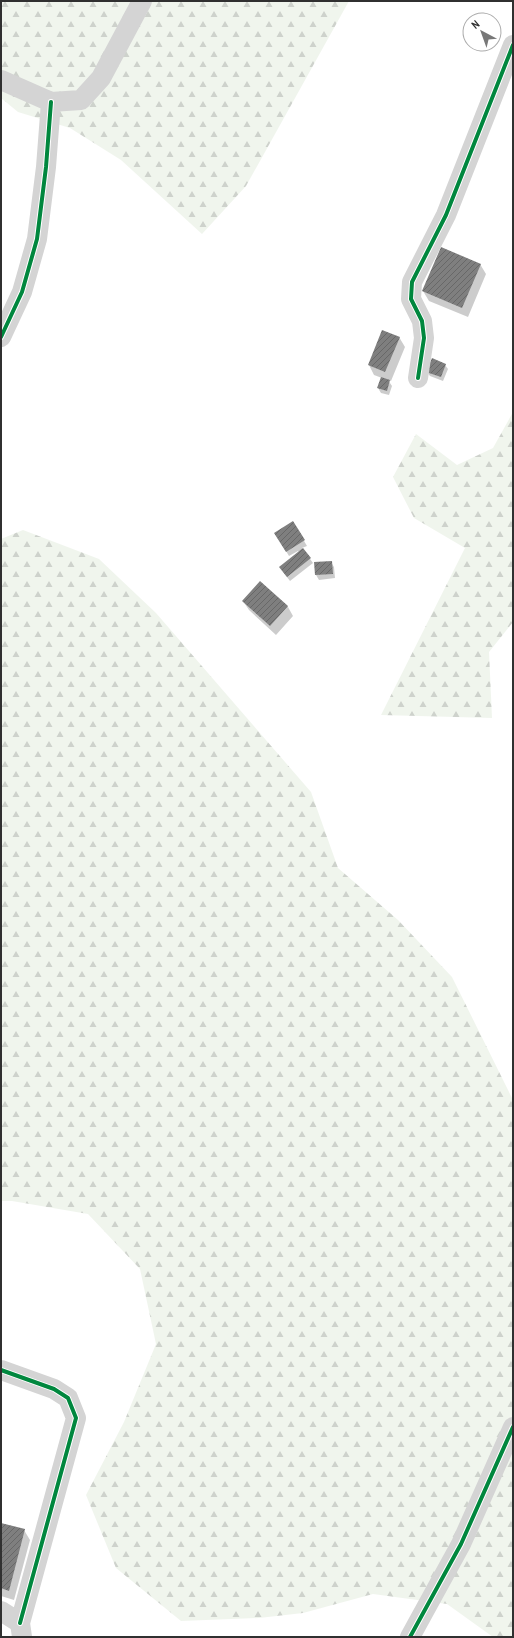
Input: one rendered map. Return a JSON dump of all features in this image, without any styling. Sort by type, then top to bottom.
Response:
[{"type":"street","points":[[1,80],[51,102],[81,100],[101,78],[142,1]]},
{"type":"street","points":[[418,378],[424,338],[422,321],[411,299],[412,282],[446,215],[513,45]]},
{"type":"street","points":[[1,337],[22,292],[38,239],[51,102]]},
{"type":"street","points":[[1,1370],[54,1389],[68,1398],[76,1418],[21,1630],[1,1611]]},
{"type":"street","points":[[410,1637],[461,1544],[513,1427]]},
{"type":"green space","points":[[1,1],[349,1],[246,186],[202,234],[121,160],[70,128],[18,112],[1,98]]},
{"type":"green space","points":[[513,412],[513,622],[489,652],[492,718],[381,715],[465,548],[414,518],[393,477],[416,434],[457,465],[493,448]]},
{"type":"green space","points":[[23,530],[99,559],[156,613],[311,792],[338,868],[398,920],[452,977],[513,1100],[513,1637],[493,1637],[447,1604],[373,1594],[303,1613],[259,1618],[181,1621],[116,1568],[86,1495],[124,1422],[156,1344],[140,1269],[88,1214],[12,1201],[1,1201],[1,539]]},
{"type":"building","points":[[441,247],[481,264],[462,308],[422,291]]},
{"type":"building","points":[[382,330],[400,337],[385,372],[368,365]]},
{"type":"building","points":[[432,358],[446,364],[441,377],[426,372]]},
{"type":"building","points":[[381,377],[390,380],[387,391],[377,388]]},
{"type":"building","points":[[293,521],[305,540],[286,552],[274,533]]},
{"type":"building","points":[[303,548],[311,558],[287,577],[279,567]]},
{"type":"building","points":[[332,561],[333,574],[315,575],[314,562]]},
{"type":"building","points":[[260,581],[288,606],[270,626],[242,601]]},
{"type":"building","points":[[1,1523],[25,1529],[9,1591],[1,1588]]},
{"type":"cycle path","points":[[418,378],[424,338],[422,321],[411,299],[412,282],[446,215],[513,45]]},
{"type":"cycle path","points":[[1,337],[22,292],[37,239],[46,167],[51,102]]},
{"type":"cycle path","points":[[1,1370],[54,1389],[68,1398],[76,1418],[20,1623]]},
{"type":"cycle path","points":[[410,1637],[461,1544],[513,1427]]}]
